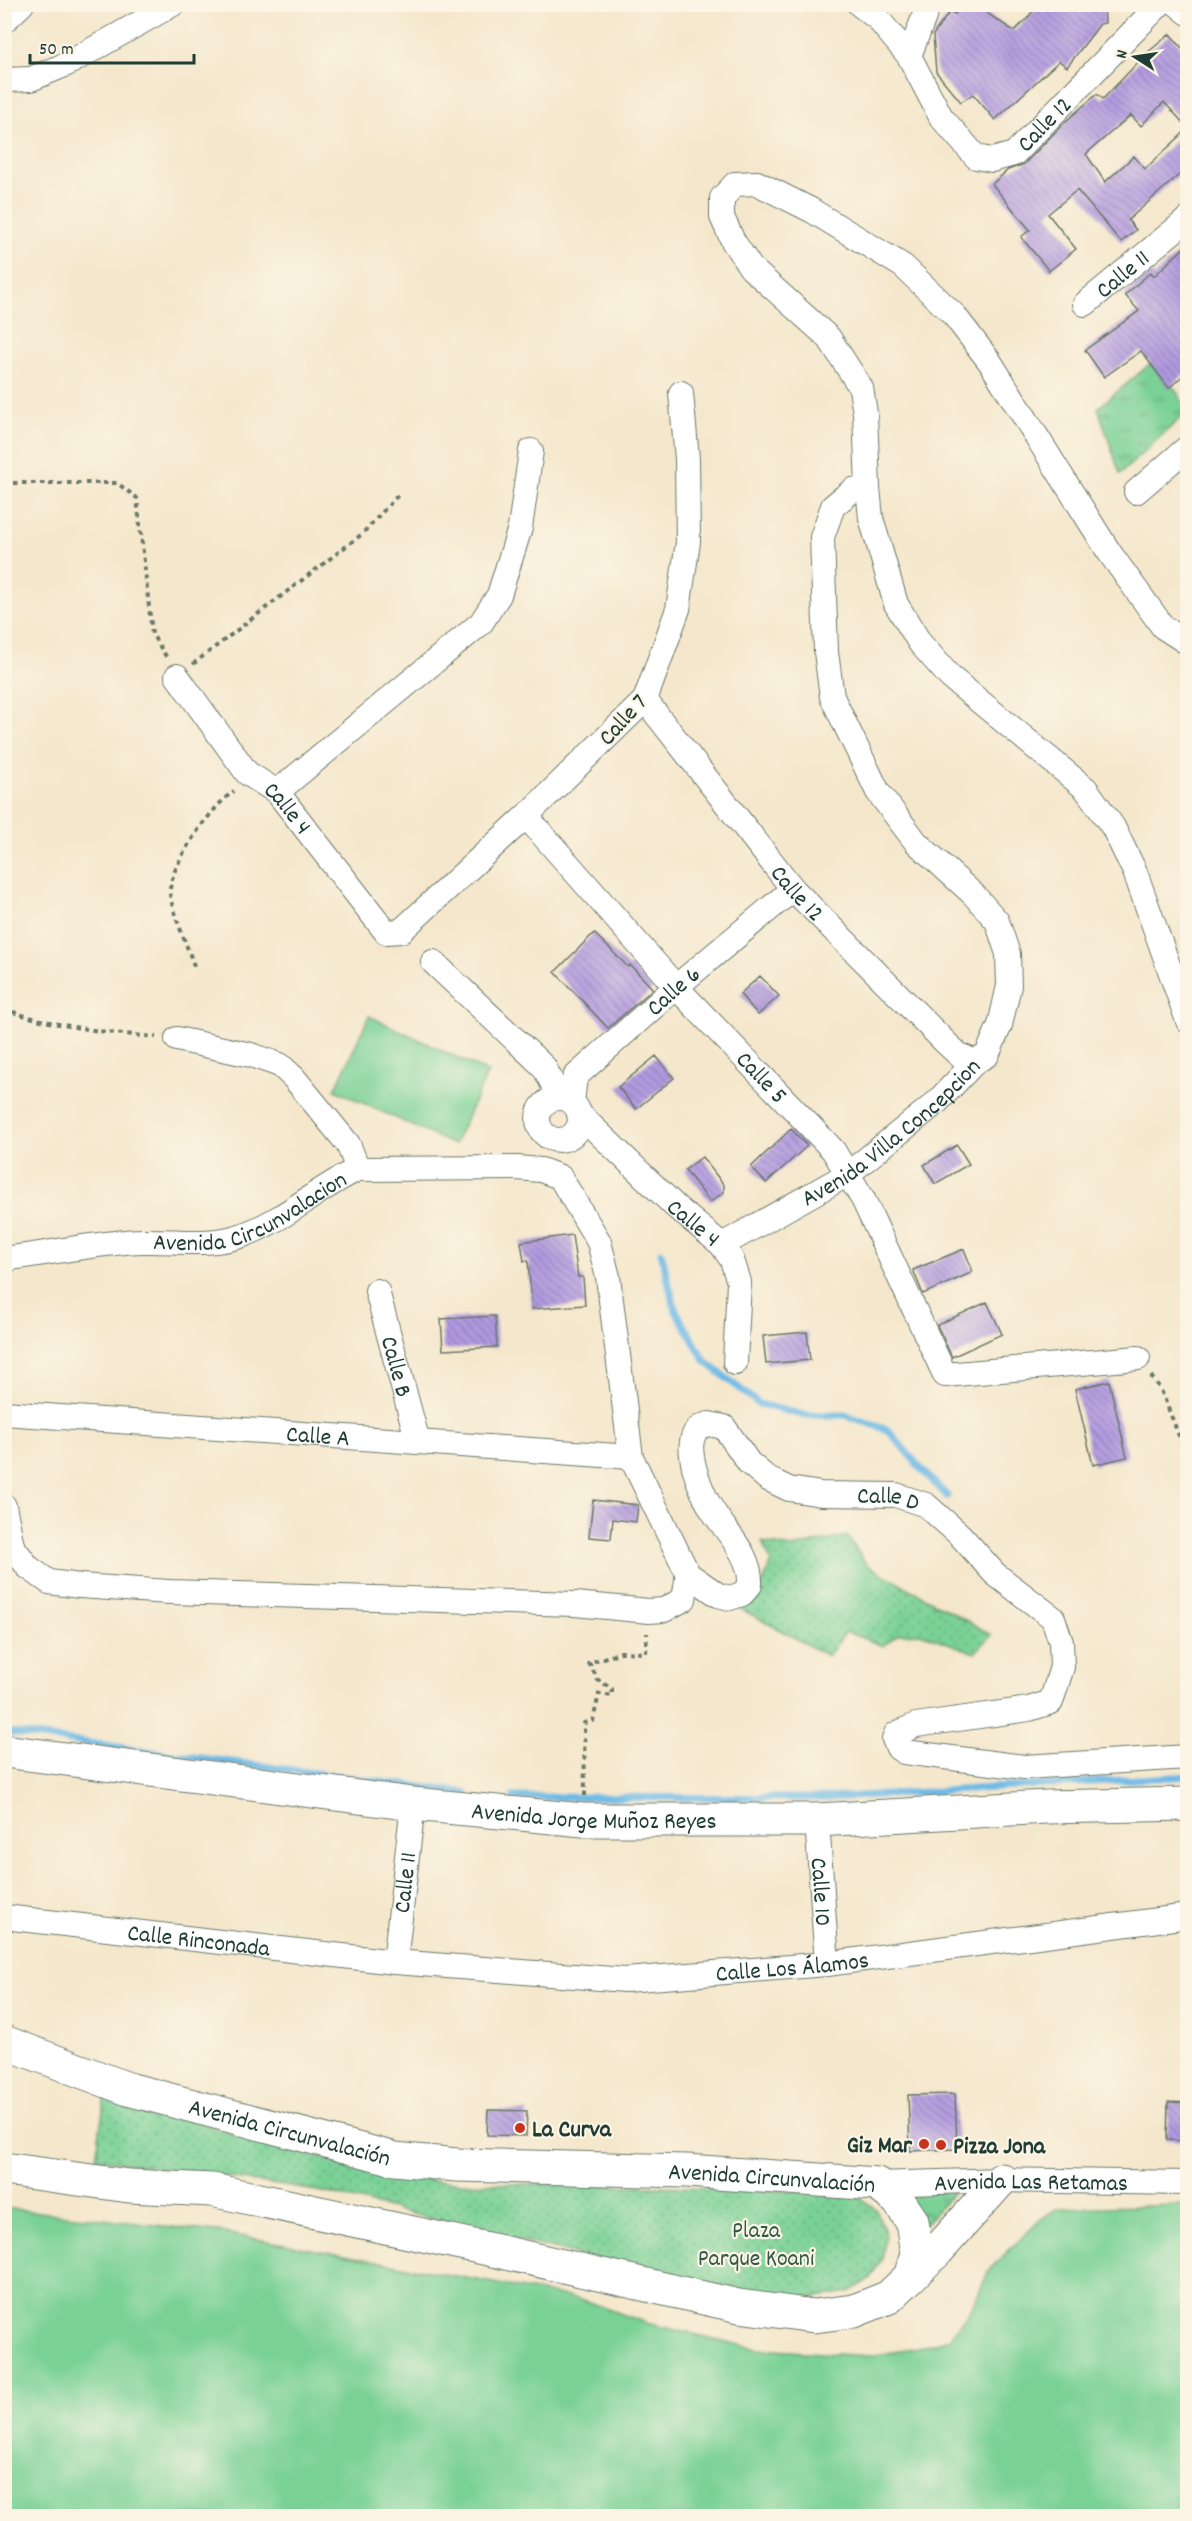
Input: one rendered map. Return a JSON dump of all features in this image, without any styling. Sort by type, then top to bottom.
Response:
[{"type":"street","points":[[4,21],[22,4]]},
{"type":"street","points":[[4,80],[31,79],[68,64],[173,4]]},
{"type":"street","name":"Calle 12","points":[[859,4],[877,18],[909,56],[940,117],[976,157],[992,160],[1014,154],[1160,4]]},
{"type":"street","points":[[909,56],[929,4]]},
{"type":"street","points":[[1177,4],[1188,13]]},
{"type":"street","points":[[1188,642],[1163,627],[1108,552],[990,362],[954,315],[903,266],[811,210],[757,183],[735,184],[722,198],[722,217],[733,241],[751,268],[829,339],[861,388],[866,413],[868,488],[872,518],[896,604],[920,643],[950,677],[1086,789],[1113,827],[1135,872],[1188,1022]]},
{"type":"street","name":"Calle 11","points":[[1085,304],[1188,219]]},
{"type":"street","name":"Calle 7","points":[[401,931],[526,816],[645,700],[678,609],[688,542],[687,459],[681,393]]},
{"type":"street","points":[[1136,492],[1188,447]]},
{"type":"street","points":[[277,792],[481,623],[499,595],[520,528],[531,451]]},
{"type":"street","name":"Avenida Villa Concepcion","points":[[722,1245],[848,1174],[937,1102],[975,1062],[987,1055],[1000,1025],[1009,986],[1008,954],[996,921],[974,895],[916,842],[878,792],[832,697],[826,651],[822,537],[833,506],[853,490],[868,488]]},
{"type":"street","name":"Calle 4","points":[[177,676],[247,773],[277,792],[386,932],[401,931]]},
{"type":"street","name":"Calle 12","points":[[645,700],[793,889],[946,1043],[959,1055],[975,1062]]},
{"type":"street","name":"Calle 5","points":[[526,816],[676,987],[833,1150],[863,1199],[945,1375],[1138,1358]]},
{"type":"street","name":"Calle 6","points":[[570,1105],[575,1077],[676,987],[793,889]]},
{"type":"street","name":"Calle 4","points":[[433,963],[544,1067],[570,1105],[677,1208],[722,1245],[732,1260],[739,1282],[735,1363]]},
{"type":"street","points":[[177,1039],[251,1055],[280,1065],[294,1078],[348,1144],[358,1169]]},
{"type":"street","points":[[544,1103],[570,1105],[578,1127],[563,1140],[550,1138],[539,1126],[538,1118],[544,1103]]},
{"type":"street","points":[[550,1138],[541,1170],[560,1178],[598,1242],[608,1276],[632,1457]]},
{"type":"street","name":"Avenida Circunvalacion","points":[[4,1263],[10,1258],[98,1245],[143,1241],[200,1244],[242,1236],[278,1218],[338,1178],[358,1169],[541,1170]]},
{"type":"street","name":"Calle B","points":[[377,1291],[418,1442]]},
{"type":"street","name":"Calle A","points":[[4,1413],[632,1457]]},
{"type":"street","name":"Calle D","points":[[632,1457],[688,1574],[718,1595],[730,1598],[742,1594],[750,1585],[751,1574],[745,1560],[711,1508],[693,1463],[690,1445],[697,1430],[709,1424],[724,1427],[749,1463],[768,1479],[789,1489],[821,1494],[896,1495],[926,1505],[960,1535],[995,1574],[1053,1618],[1061,1642],[1062,1667],[1051,1702],[1029,1710],[916,1725],[896,1734],[894,1739],[898,1748],[904,1752],[1024,1767],[1188,1757]]},
{"type":"street","points":[[4,1506],[12,1546],[28,1568],[49,1582],[169,1592],[575,1604],[649,1611],[664,1610],[684,1599],[688,1574]]},
{"type":"street","name":"Avenida Jorge Muñoz Reyes","points":[[4,1751],[413,1804],[583,1820],[817,1820],[1046,1807],[1188,1804]]},
{"type":"street","name":"Calle 11","points":[[395,1962],[413,1804]]},
{"type":"street","name":"Calle 10","points":[[817,1820],[827,1964]]},
{"type":"street","name":"Calle Los Álamos","points":[[395,1962],[625,1980],[827,1964],[1188,1916]]},
{"type":"street","name":"Calle Rinconada","points":[[4,1917],[395,1962]]},
{"type":"street","name":"Avenida Circunvalación","points":[[4,2042],[128,2089],[395,2159],[457,2165],[687,2171],[877,2184],[897,2200],[912,2221],[917,2253],[910,2277]]},
{"type":"street","points":[[4,2169],[129,2186],[212,2190],[739,2306],[814,2316],[854,2311],[888,2297],[938,2250],[1001,2180]]},
{"type":"street","name":"Avenida Las Retamas","points":[[877,2184],[1001,2180],[1188,2183]]},
{"type":"path","points":[[4,483],[117,483],[137,498],[152,634],[177,676],[362,534],[400,493]]},
{"type":"path","points":[[194,966],[170,894],[180,856],[207,818],[233,791],[277,792]]},
{"type":"path","points":[[4,1009],[20,1015],[114,1034],[177,1039]]},
{"type":"path","points":[[1138,1358],[1161,1390],[1188,1460]]},
{"type":"path","points":[[585,1800],[587,1780],[584,1723],[593,1721],[600,1694],[612,1696],[612,1689],[598,1680],[589,1663],[621,1652],[646,1653],[649,1611]]},
{"type":"green space","points":[[1150,364],[1169,387],[1172,384],[1188,411],[1120,474],[1098,408]]},
{"type":"green space","points":[[369,1016],[488,1072],[454,1145],[335,1090]]},
{"type":"green space","points":[[847,1536],[867,1565],[992,1635],[975,1653],[920,1633],[898,1634],[883,1646],[846,1632],[828,1656],[732,1604],[762,1586],[771,1561],[762,1542],[791,1548]]},
{"type":"green space","name":"Plaza Parque Koani","points":[[106,2089],[227,2132],[382,2174],[460,2183],[656,2186],[853,2193],[876,2209],[886,2235],[882,2259],[868,2281],[849,2292],[803,2299],[755,2299],[324,2192],[96,2158]]},
{"type":"green space","points":[[895,2191],[954,2192],[916,2233]]},
{"type":"green space","points":[[1187,2205],[1187,2516],[5,2516],[5,2208],[225,2233],[584,2300],[646,2323],[757,2349],[869,2356],[918,2348],[949,2339],[974,2304],[989,2270],[1040,2220],[1057,2208]]},
{"type":"building","points":[[962,4],[973,4],[1014,31],[1038,4],[1104,4],[1105,23],[1100,24],[1067,67],[1059,61],[995,120],[973,94],[961,102],[936,72],[933,35],[950,11],[955,14]]},
{"type":"building","points":[[1170,34],[1188,55],[1188,128],[1164,102],[1141,126],[1131,115],[1086,154],[1105,182],[1134,156],[1145,169],[1188,129],[1188,167],[1128,220],[1136,230],[1121,242],[1077,190],[1048,214],[1076,249],[1049,271],[1021,237],[1030,230],[992,184],[1008,170],[1024,164],[1065,122],[1097,94],[1103,99],[1147,53]]},
{"type":"building","points":[[1188,244],[1188,371],[1169,388],[1141,351],[1104,377],[1085,350],[1139,311],[1125,295],[1151,272],[1154,276]]},
{"type":"building","points":[[594,933],[653,989],[608,1028],[555,972]]},
{"type":"building","points":[[760,976],[779,996],[758,1015],[740,994]]},
{"type":"building","points":[[656,1056],[674,1078],[636,1109],[618,1087]]},
{"type":"building","points":[[791,1129],[807,1146],[766,1183],[751,1167]]},
{"type":"building","points":[[957,1145],[969,1164],[935,1184],[924,1165]]},
{"type":"building","points":[[702,1157],[724,1185],[724,1192],[710,1202],[685,1170]]},
{"type":"building","points":[[572,1235],[578,1277],[583,1277],[585,1305],[532,1309],[528,1260],[524,1261],[521,1242]]},
{"type":"building","points":[[964,1249],[973,1272],[923,1294],[913,1270]]},
{"type":"building","points":[[987,1302],[1002,1334],[952,1357],[937,1325]]},
{"type":"building","points":[[495,1316],[497,1347],[443,1350],[441,1319]]},
{"type":"building","points":[[807,1332],[810,1360],[766,1364],[763,1336]]},
{"type":"building","points":[[1109,1381],[1127,1457],[1093,1465],[1075,1389]]},
{"type":"building","points":[[593,1500],[638,1505],[636,1522],[613,1519],[611,1539],[589,1537]]},
{"type":"building","points":[[955,2094],[957,2149],[910,2151],[908,2095]]},
{"type":"building","points":[[1168,2102],[1188,2103],[1188,2141],[1167,2140]]},
{"type":"building","points":[[488,2110],[527,2111],[526,2136],[487,2135]]},
{"type":"waterway","points":[[661,1252],[675,1309],[705,1361],[759,1404],[803,1415],[845,1415],[888,1430],[947,1496]]},
{"type":"waterway","points":[[4,1732],[466,1793]]},
{"type":"waterway","points":[[513,1797],[829,1798],[1188,1776]]},
{"type":"place","name":"La Curva","points":[[520,2128]]},
{"type":"place","name":"Giz Mar","points":[[924,2144]]},
{"type":"place","name":"Pizza Jona","points":[[941,2145]]}]
